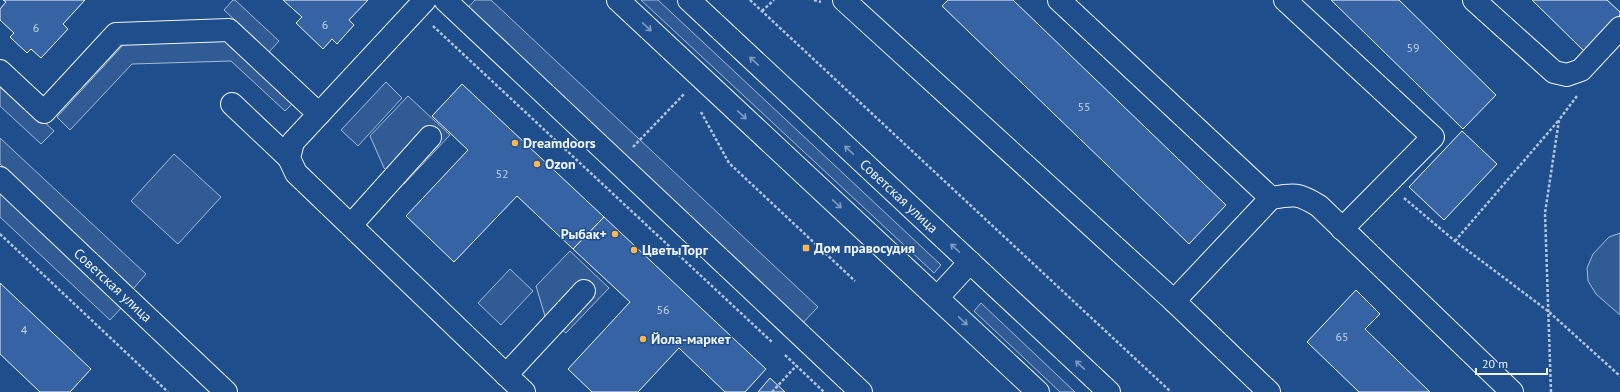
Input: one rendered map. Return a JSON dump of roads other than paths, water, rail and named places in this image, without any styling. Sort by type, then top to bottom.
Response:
[{"type":"main road","points":[[444,0],[861,392]]},
{"type":"main road","points":[[618,0],[938,297],[1038,392]]},
{"type":"main road","name":"Советская улица","points":[[689,0],[1109,392]]},
{"type":"main road","points":[[1059,0],[1271,198]]},
{"type":"main road","points":[[1285,0],[1433,137],[1342,229]]},
{"type":"main road","points":[[1474,0],[1554,72],[1567,75],[1581,70],[1620,28]]},
{"type":"main road","points":[[854,3],[1174,301],[1269,392]]},
{"type":"main road","points":[[289,158],[293,142],[421,5]]},
{"type":"main road","points":[[0,71],[44,112],[116,34],[229,30],[319,114]]},
{"type":"main road","points":[[232,104],[289,158],[296,173],[524,392]]},
{"type":"main road","points":[[351,225],[430,137]]},
{"type":"main road","name":"Советская улица","points":[[0,178],[226,392]]},
{"type":"main road","points":[[1174,301],[1271,198],[1290,195],[1304,197],[1319,206],[1512,392]]},
{"type":"main road","points":[[938,297],[970,262]]},
{"type":"main road","points":[[506,375],[584,291]]},
{"type":"place","name":"Dreamdoors","points":[[515,143]]},
{"type":"place","name":"Ozon","points":[[537,164]]},
{"type":"place","name":"Рыбак+","points":[[615,234]]},
{"type":"place","name":"Дом правосудия","points":[[806,248]]},
{"type":"place","name":"ЦветыТорг","points":[[634,250]]},
{"type":"place","name":"Йола-маркет","points":[[643,339]]}]
